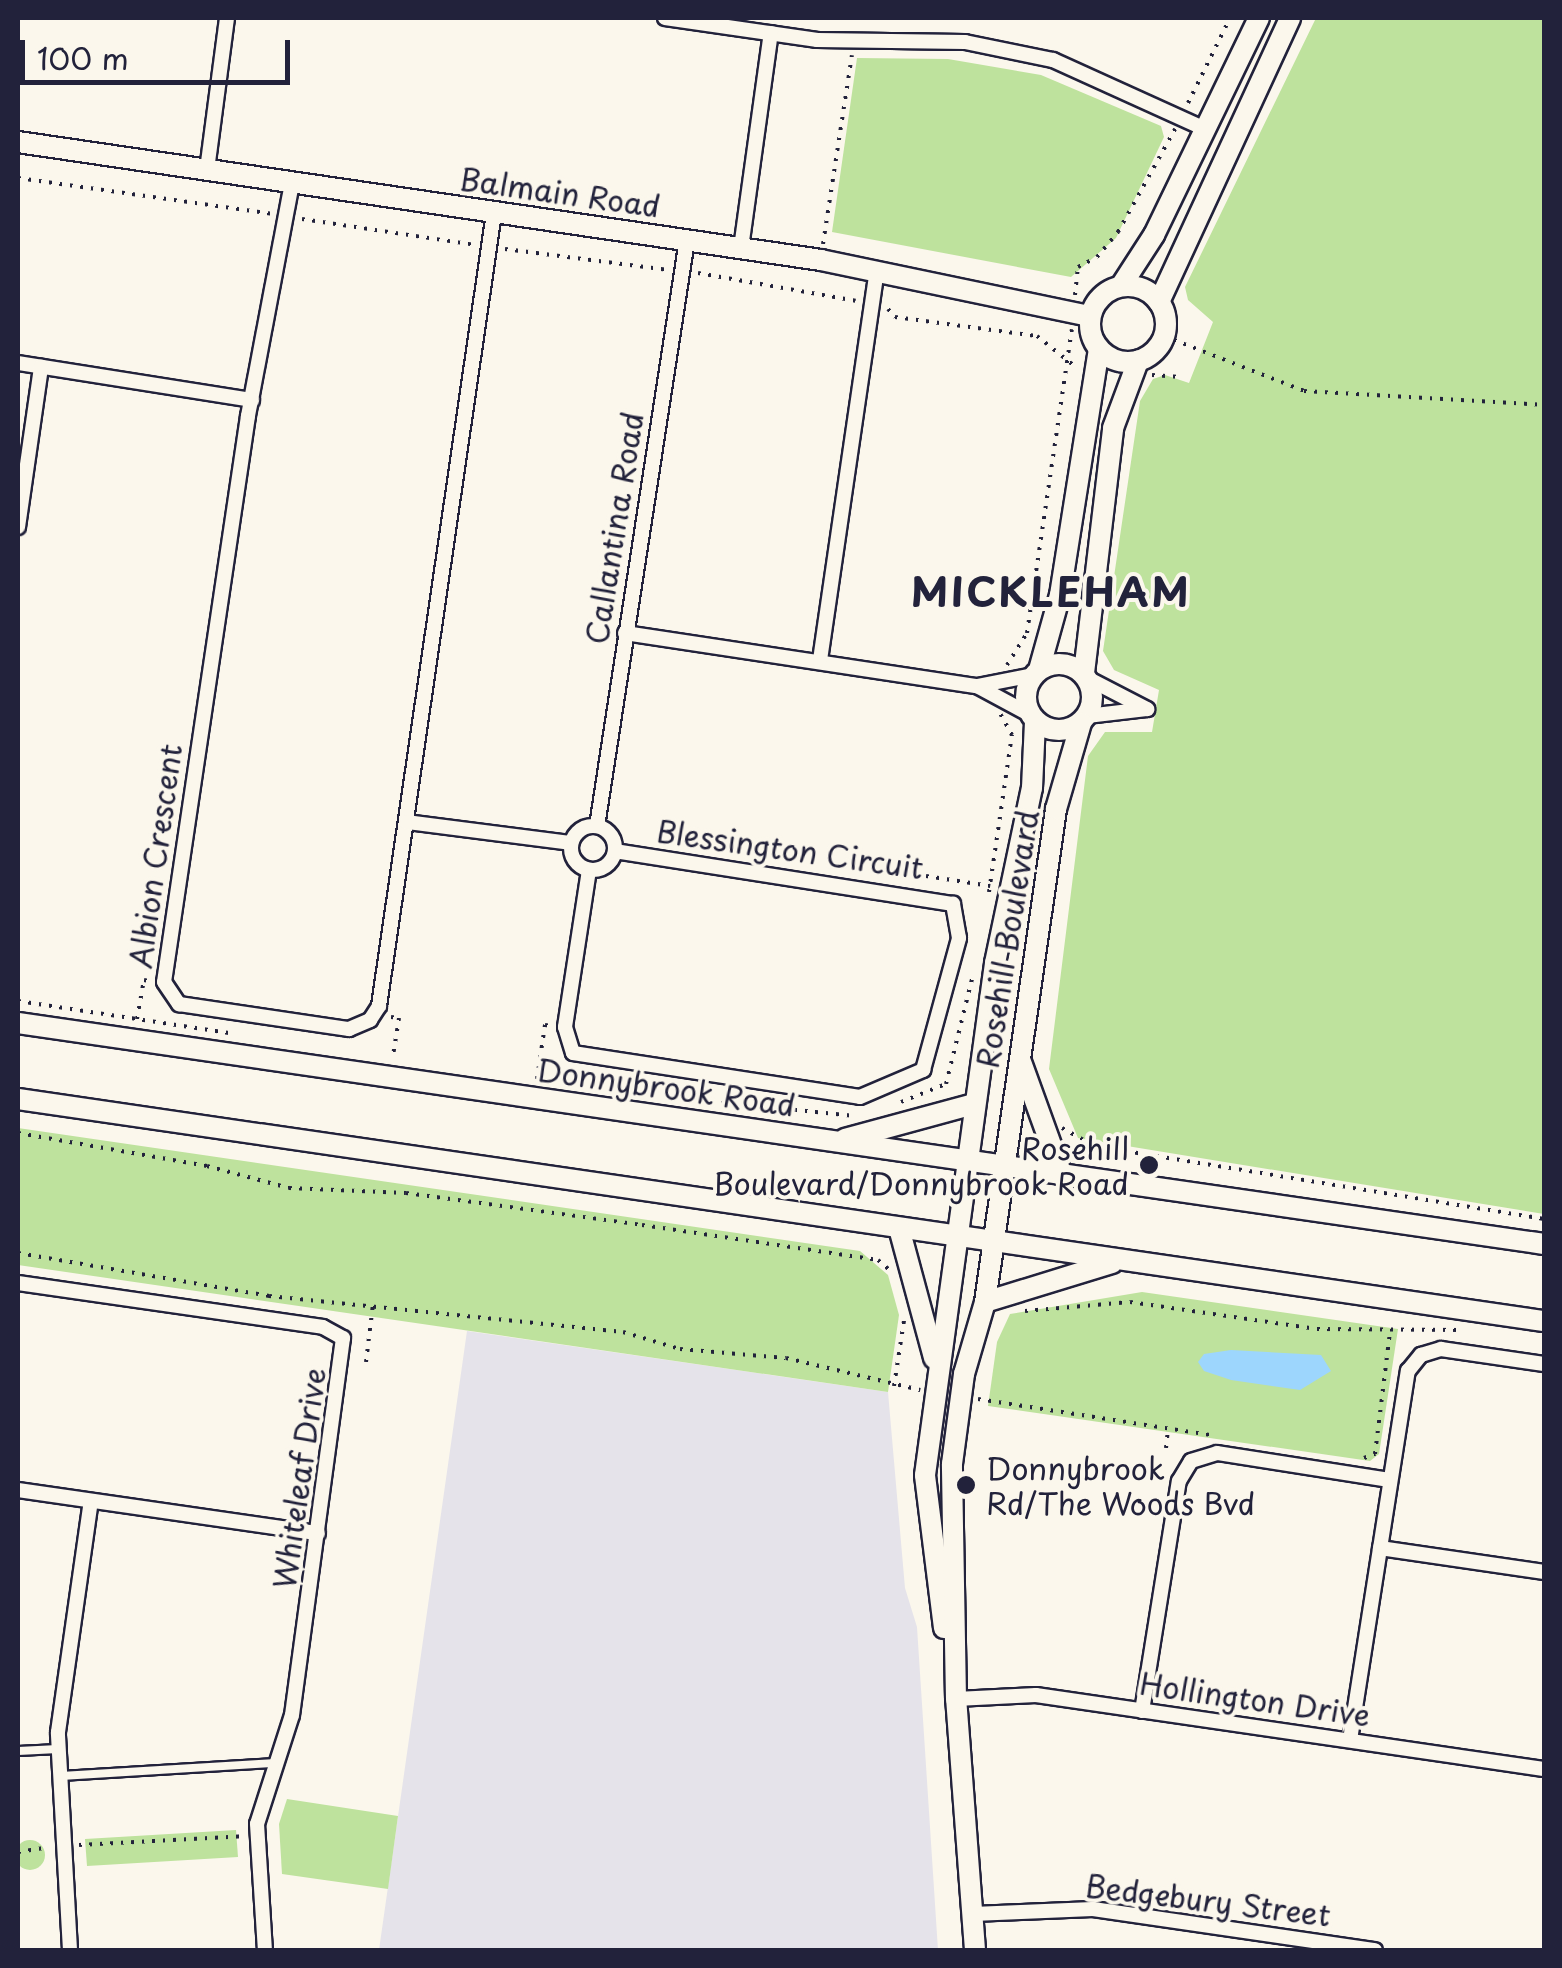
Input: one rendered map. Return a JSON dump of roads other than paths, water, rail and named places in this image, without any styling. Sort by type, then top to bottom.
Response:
[{"type":"street","points":[[206,170],[227,18]]},
{"type":"street","points":[[665,18],[721,21],[771,34],[854,41],[965,42],[1053,60],[1205,129]]},
{"type":"street","points":[[1032,718],[1036,673],[1060,596],[1099,350],[1082,314],[1121,286],[1154,234],[1259,18]]},
{"type":"street","points":[[1084,720],[1113,428],[1138,361],[1158,349],[1164,336],[1159,302],[1290,18]]},
{"type":"street","points":[[741,248],[771,34]]},
{"type":"street","name":"Balmain Road","points":[[18,142],[821,260],[1082,314]]},
{"type":"street","name":"Albion Crescent","points":[[292,183],[252,400],[164,982],[179,1004],[349,1030],[376,1014],[407,822]]},
{"type":"street","points":[[494,213],[407,822],[571,843]]},
{"type":"street","name":"Callantina Road","points":[[597,826],[686,240]]},
{"type":"street","points":[[820,660],[877,270]]},
{"type":"street","points":[[1121,286],[1159,302]]},
{"type":"street","points":[[1099,350],[1138,361]]},
{"type":"street","points":[[18,363],[252,400]]},
{"type":"street","points":[[18,527],[41,367]]},
{"type":"street","points":[[625,633],[977,686],[1065,665],[1148,709],[1084,720],[1060,730],[977,686]]},
{"type":"street","name":"Rosehill Boulevard","points":[[956,1699],[928,1530],[924,1476],[974,1104],[1026,824],[1032,718]]},
{"type":"street","name":"Rosehill Boulevard","points":[[956,1699],[952,1464],[960,1396],[986,1302],[1056,809],[1084,720]]},
{"type":"street","points":[[597,826],[612,836],[615,850],[604,867],[590,870],[576,862],[571,843],[580,830],[597,826]]},
{"type":"street","name":"Blessington Circuit","points":[[590,870],[564,1027],[567,1048],[583,1057],[860,1098],[915,1078],[928,1064],[959,938],[953,904],[615,850]]},
{"type":"street","name":"Donnybrook Road","points":[[18,1022],[1544,1244]]},
{"type":"street","points":[[1019,1055],[1062,1175]]},
{"type":"street","points":[[18,1099],[1544,1320]]},
{"type":"street","points":[[833,1142],[974,1104]]},
{"type":"street","points":[[900,1228],[937,1369]]},
{"type":"street","points":[[986,1302],[1018,1288],[1125,1260]]},
{"type":"street","name":"Whiteleaf Drive","points":[[18,1282],[336,1332],[343,1338],[344,1359],[292,1714],[258,1835],[265,1950]]},
{"type":"street","points":[[1350,1740],[1405,1381],[1421,1355],[1441,1349],[1544,1364]]},
{"type":"street","points":[[1142,1711],[1180,1481],[1192,1461],[1217,1453],[1389,1480]]},
{"type":"street","points":[[18,1490],[318,1533]]},
{"type":"street","points":[[70,1950],[59,1750],[91,1500]]},
{"type":"street","points":[[1380,1548],[1544,1572]]},
{"type":"street","name":"Hollington Drive","points":[[956,1699],[1036,1696],[1544,1768]]},
{"type":"street","points":[[956,1699],[975,1950]]},
{"type":"street","name":"Bedgebury Street","points":[[973,1914],[1093,1909],[1375,1950]]},
{"type":"lane","points":[[18,1751],[59,1750]]},
{"type":"lane","points":[[60,1776],[276,1763]]},
{"type":"water","points":[[1231,1350],[1321,1355],[1331,1371],[1300,1390],[1231,1380],[1204,1371],[1198,1362],[1204,1354]]},
{"type":"place","name":"Rosehill Boulevard/Donnybrook Road","points":[[1149,1165]]},
{"type":"place","name":"Donnybrook Rd/The Woods Bvd","points":[[966,1485]]},
{"type":"district","name":"MICKLEHAM","points":[[1051,591]]}]
